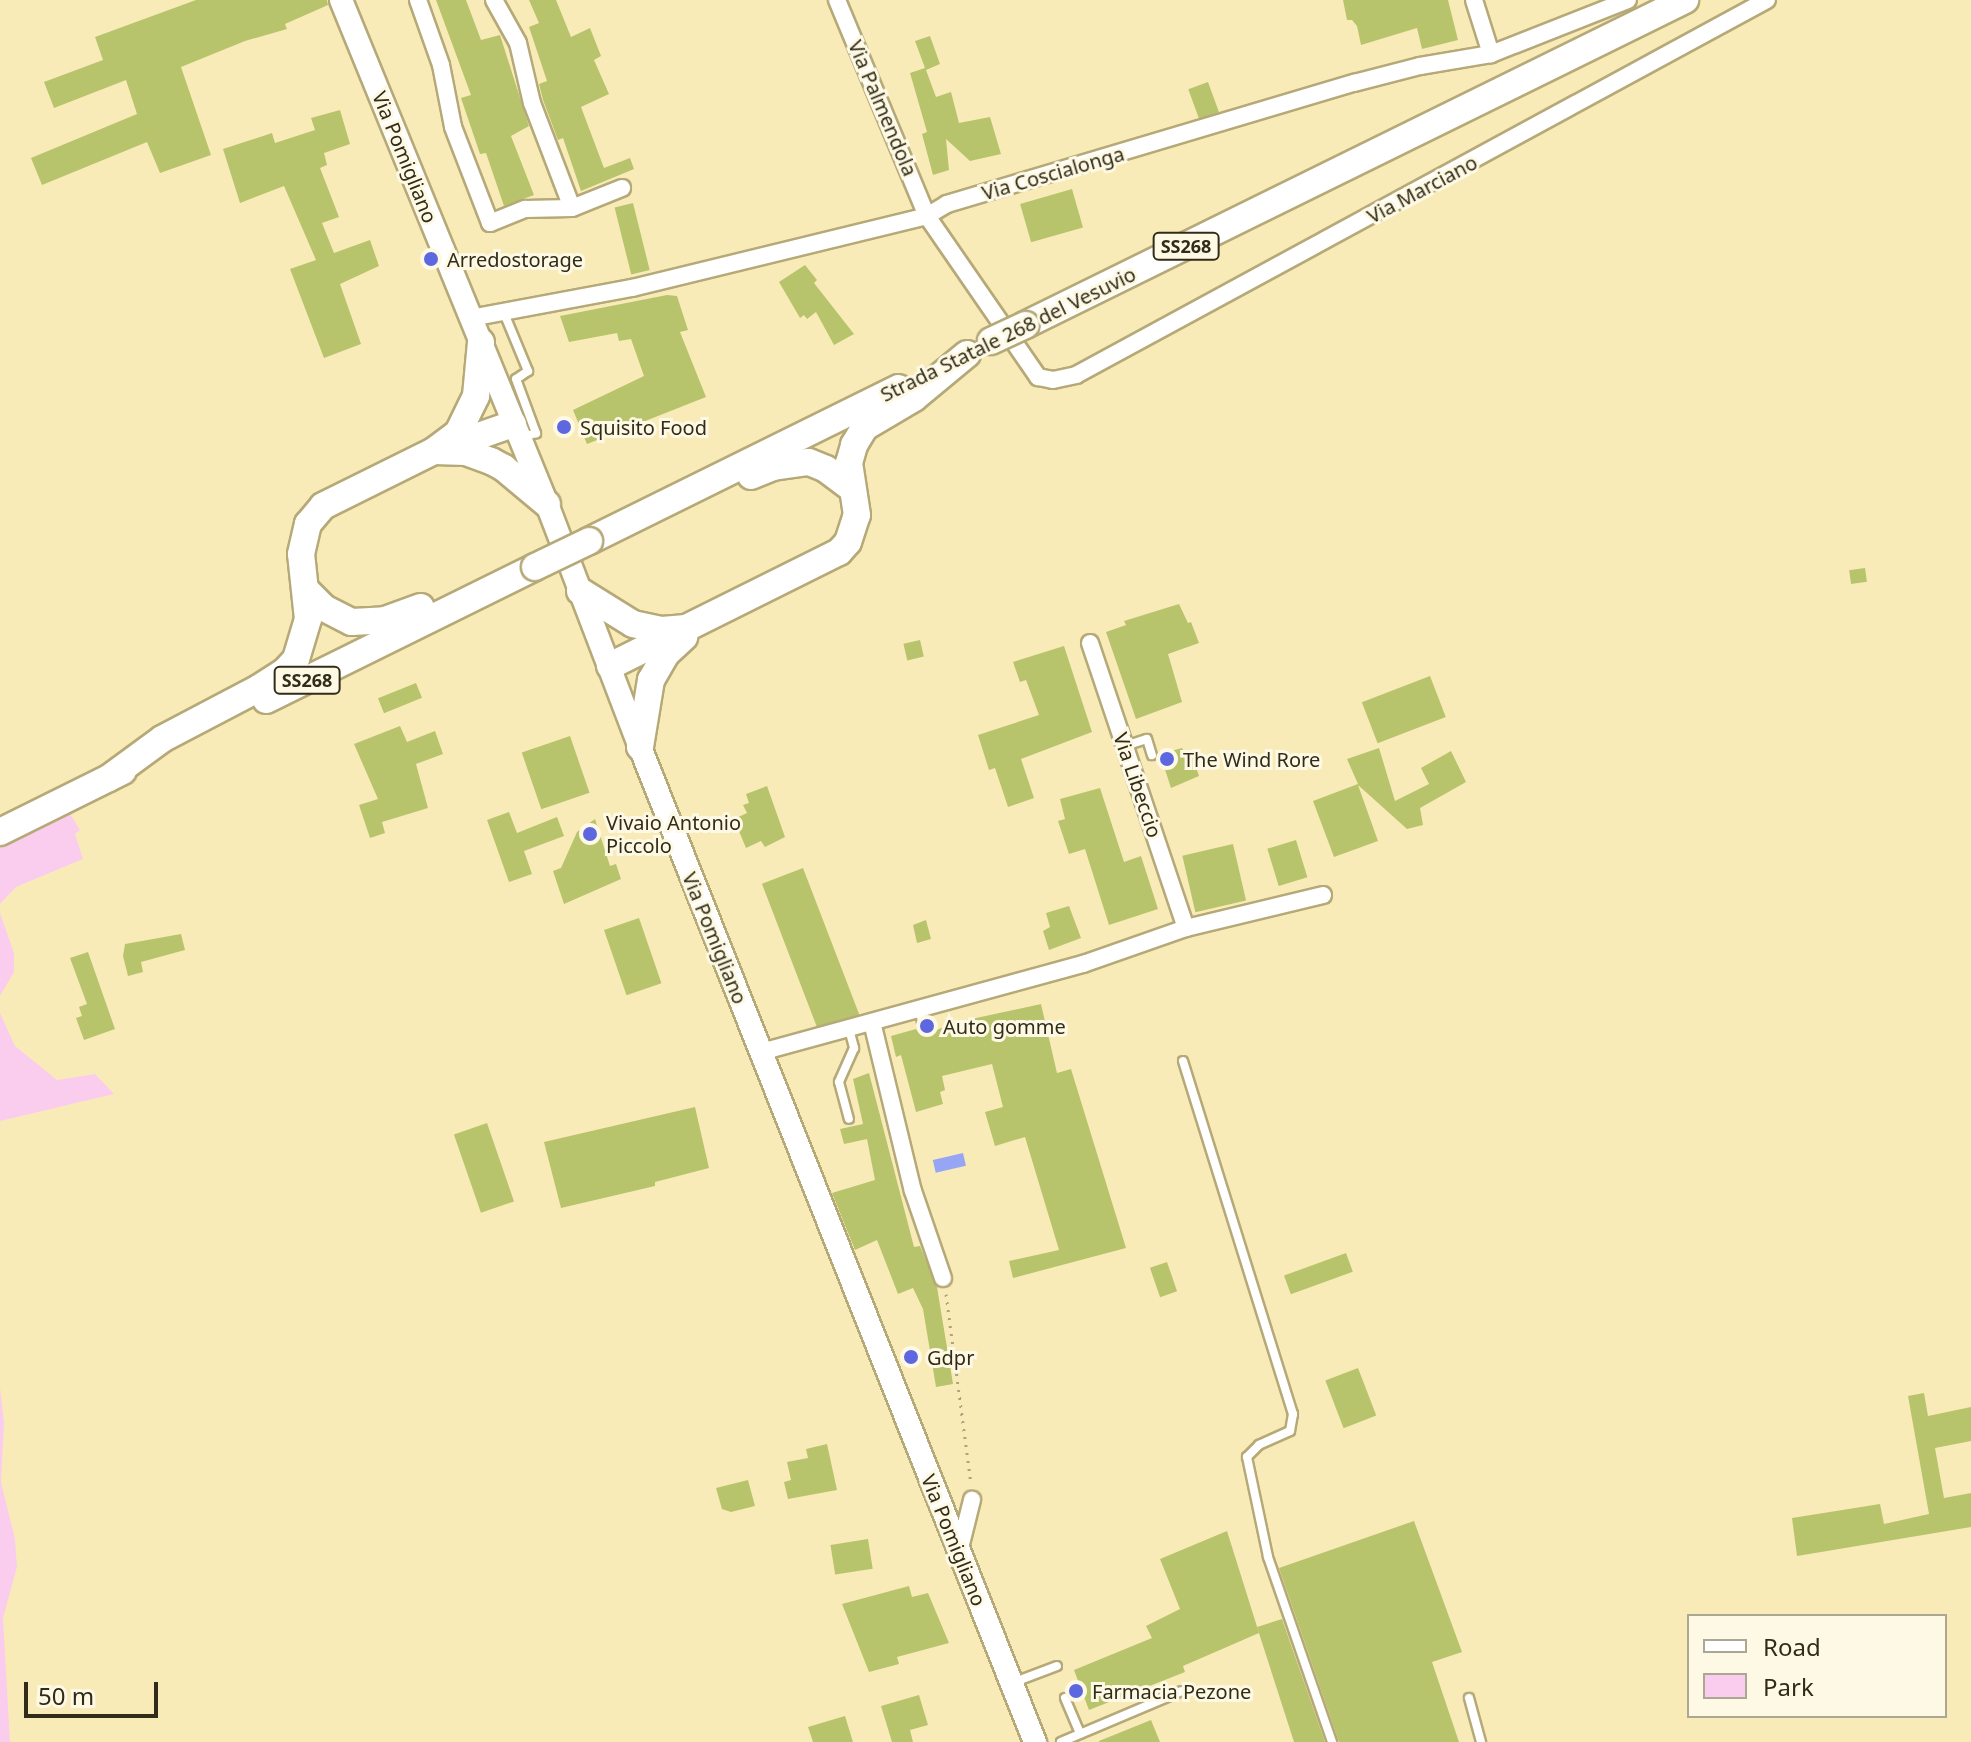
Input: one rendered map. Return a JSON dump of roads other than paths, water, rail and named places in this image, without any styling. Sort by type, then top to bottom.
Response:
[{"type":"highway","name":"Strada Statale 268 del Vesuvio","points":[[505,582],[1685,0]]},
{"type":"highway","points":[[434,451],[447,444],[465,422],[476,396],[476,330]]},
{"type":"highway","name":"SS268","points":[[610,666],[839,552],[848,542],[857,515],[849,463],[854,445],[865,427],[914,398],[967,354]]},
{"type":"highway","name":"SS268","points":[[109,778],[162,739],[285,671],[296,659],[305,639],[307,591],[301,554],[308,524],[323,506],[434,451],[516,432]]},
{"type":"highway","points":[[434,451],[466,452],[491,461],[547,504]]},
{"type":"highway","points":[[653,509],[789,464],[809,462],[826,469],[851,488]]},
{"type":"highway","name":"SS268","points":[[307,591],[338,617],[366,622],[385,620],[459,594],[505,582]]},
{"type":"highway","name":"SS268","points":[[0,832],[505,582]]},
{"type":"highway","points":[[580,591],[633,624],[662,630],[695,626]]},
{"type":"highway","points":[[640,747],[651,680],[666,654],[695,626]]},
{"type":"main road","name":"Via Pomigliano","points":[[341,0],[547,504],[640,747],[1035,1742]]},
{"type":"street","points":[[418,0],[441,65],[453,127],[490,223],[525,209],[572,208],[622,188]]},
{"type":"street","points":[[494,0],[518,43],[532,103],[572,208]]},
{"type":"street","name":"Via Palmendola","points":[[837,0],[927,216],[1038,377],[1053,380],[1076,375]]},
{"type":"street","points":[[1474,0],[1491,54]]},
{"type":"street","name":"Via Coscialonga","points":[[476,330],[504,312],[632,288],[927,216],[947,204],[1354,83],[1420,66],[1491,54],[1628,0]]},
{"type":"street","name":"Via Marciano","points":[[1076,375],[1767,0]]},
{"type":"street","name":"Via Libeccio","points":[[1090,643],[1186,928]]},
{"type":"street","points":[[761,1052],[1083,964],[1186,928],[1323,895]]},
{"type":"street","points":[[872,1022],[913,1191],[943,1278]]},
{"type":"street","points":[[959,1552],[972,1500]]},
{"type":"lane","points":[[504,312],[528,371],[516,379],[536,433],[516,432]]},
{"type":"lane","points":[[1124,746],[1147,739],[1152,755]]},
{"type":"lane","points":[[920,1010],[923,1028]]},
{"type":"lane","points":[[849,1029],[854,1048],[839,1082],[849,1119]]},
{"type":"lane","points":[[1183,1061],[1293,1414],[1290,1431],[1259,1445],[1247,1457],[1268,1557],[1332,1742]]},
{"type":"lane","points":[[1012,1684],[1057,1666]]},
{"type":"lane","points":[[1061,1742],[1182,1691]]},
{"type":"lane","points":[[1065,1698],[1080,1734]]},
{"type":"lane","points":[[1469,1698],[1481,1742]]},
{"type":"water","points":[[963,1153],[966,1166],[936,1173],[933,1160]]},
{"type":"place","name":"Arredostorage","points":[[431,259]]},
{"type":"place","name":"Squisito Food","points":[[564,427]]},
{"type":"place","name":"The Wind Rore","points":[[1167,759]]},
{"type":"place","name":"Vivaio Antonio Piccolo","points":[[590,834]]},
{"type":"place","name":"Auto gomme","points":[[927,1026]]},
{"type":"place","name":"Gdpr","points":[[911,1357]]},
{"type":"place","name":"Farmacia Pezone","points":[[1076,1691]]}]
